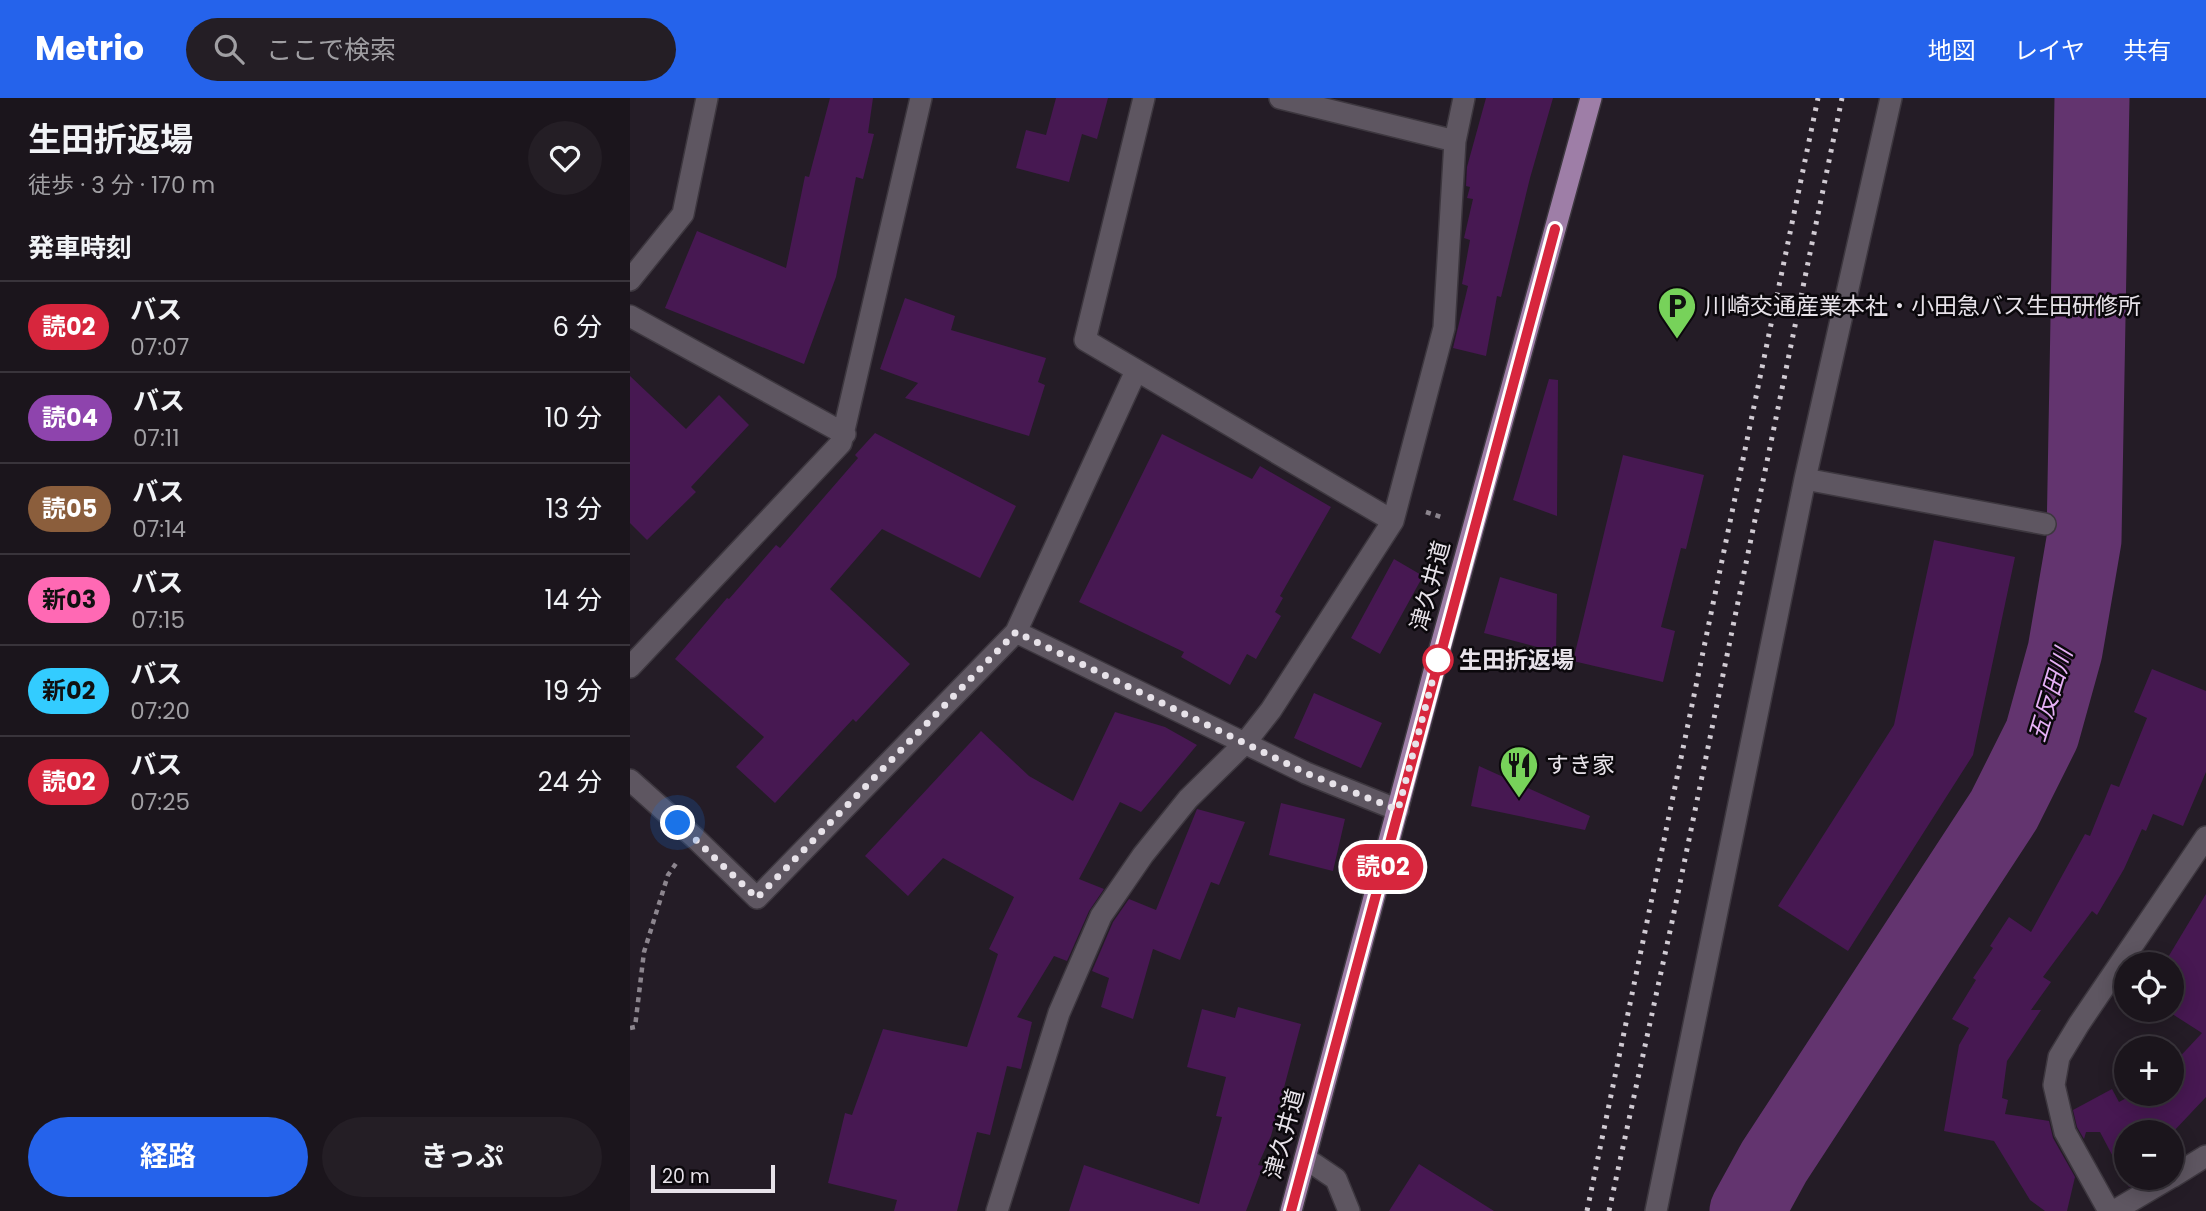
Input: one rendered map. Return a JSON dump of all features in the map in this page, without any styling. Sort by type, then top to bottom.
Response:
[{"type":"main road","name":"津久井道","points":[[1291,1211],[1591,98]]},
{"type":"street","points":[[630,280],[683,214],[707,98]]},
{"type":"street","points":[[630,667],[841,443],[921,98]]},
{"type":"street","points":[[1144,98],[1085,340],[1136,371],[1395,512]]},
{"type":"street","points":[[1280,98],[1455,141]]},
{"type":"street","points":[[997,1211],[1059,1013],[1101,916],[1143,855],[1188,799],[1245,743],[1271,710],[1395,512],[1444,328],[1455,141],[1464,98]]},
{"type":"street","points":[[1656,1211],[1805,479],[1891,98]]},
{"type":"street","points":[[630,316],[845,434]]},
{"type":"street","points":[[630,780],[757,898],[1016,632],[1136,371]]},
{"type":"street","points":[[1805,479],[2045,524]]},
{"type":"street","points":[[1016,632],[1306,773],[1398,810]]},
{"type":"street","points":[[2109,1211],[2065,1132],[2054,1085],[2059,1057],[2206,837]]},
{"type":"street","points":[[2184,1169],[2206,1156]]},
{"type":"street","points":[[1305,1158],[1336,1179],[1349,1211]]},
{"type":"street","points":[[2114,1211],[2149,1190]]},
{"type":"path","points":[[1395,512],[1474,527]]},
{"type":"path","points":[[630,1028],[635,1027],[644,952],[668,875],[695,838]]},
{"type":"building","points":[[830,98],[873,98],[868,133],[874,134],[863,179],[856,177],[836,277],[804,364],[665,308],[697,231],[786,268],[805,176],[809,177]]},
{"type":"building","points":[[1056,98],[1108,98],[1097,139],[1082,134],[1069,182],[1016,168],[1026,130],[1046,135]]},
{"type":"building","points":[[1486,98],[1553,98],[1501,297],[1497,296],[1486,356],[1453,348],[1468,286],[1462,284],[1470,240],[1464,238],[1473,199],[1467,198],[1470,187],[1466,186],[1467,167]]},
{"type":"building","points":[[905,298],[955,316],[951,330],[1046,358],[1038,382],[1045,385],[1029,436],[905,398],[918,383],[880,369]]},
{"type":"building","points":[[630,376],[686,429],[719,395],[749,425],[691,487],[696,492],[647,540],[630,523]]},
{"type":"building","points":[[1549,379],[1558,380],[1557,516],[1513,500]]},
{"type":"building","points":[[875,433],[1016,506],[980,578],[882,529],[830,589],[910,664],[856,722],[853,719],[775,803],[736,767],[764,737],[675,659],[776,545],[780,548],[858,458],[855,455]]},
{"type":"building","points":[[1162,434],[1252,479],[1260,466],[1331,507],[1280,596],[1283,598],[1275,612],[1281,616],[1256,659],[1247,654],[1230,685],[1181,657],[1184,652],[1079,602]]},
{"type":"building","points":[[1623,455],[1704,475],[1686,549],[1681,548],[1661,627],[1675,631],[1663,682],[1573,661]]},
{"type":"building","points":[[1934,540],[2015,557],[1973,755],[1848,951],[1778,906],[1894,725]]},
{"type":"building","points":[[1394,559],[1423,576],[1380,654],[1351,638]]},
{"type":"building","points":[[1500,577],[1557,594],[1556,652],[1484,633]]},
{"type":"building","points":[[2152,669],[2206,691],[2206,772],[2183,826],[2153,814],[2146,831],[2142,829],[2124,869],[2097,915],[2092,911],[2043,977],[2051,982],[2031,1010],[2041,1010],[2007,1061],[2002,1098],[2008,1100],[2005,1114],[2049,1121],[2053,1138],[2075,1177],[2067,1211],[2045,1211],[2030,1200],[1994,1141],[1944,1131],[1959,1045],[1969,1028],[1952,1019],[1976,980],[1973,978],[1993,948],[1990,946],[2009,917],[2031,932],[2085,834],[2090,836],[2111,784],[2119,787],[2147,718],[2134,712]]},
{"type":"building","points":[[1314,693],[1382,723],[1361,768],[1294,738]]},
{"type":"building","points":[[1115,712],[1165,727],[1197,745],[1141,812],[1120,802],[1079,879],[1104,889],[1089,911],[1067,961],[1054,956],[1017,1017],[1032,1022],[1021,1069],[1007,1066],[990,1135],[977,1132],[957,1211],[894,1211],[897,1200],[828,1183],[845,1113],[852,1115],[883,1029],[967,1047],[998,954],[989,949],[1014,897],[943,858],[908,896],[865,856],[981,731],[1029,776],[1073,801]]},
{"type":"building","points":[[1479,766],[1590,816],[1585,830],[1471,806]]},
{"type":"building","points":[[1281,803],[1345,819],[1333,871],[1269,855]]},
{"type":"building","points":[[1197,809],[1245,822],[1219,885],[1211,882],[1180,960],[1153,949],[1133,1019],[1101,1007],[1109,978],[1092,971],[1113,922],[1129,899],[1156,910]]},
{"type":"building","points":[[2206,894],[2206,1097],[2184,1120],[2114,1120],[2114,1159],[2100,1132],[2086,1132],[2084,1139],[2077,1127],[2073,1110],[2112,1089],[2114,1106],[2184,1106],[2184,1052],[2202,1033],[2184,1022],[2184,952],[2171,952]]},
{"type":"building","points":[[1238,1007],[1301,1024],[1271,1136],[1258,1165],[1263,1166],[1246,1211],[1069,1211],[1084,1165],[1199,1204],[1222,1117],[1216,1116],[1226,1077],[1187,1067],[1202,1009],[1235,1018]]},
{"type":"building","points":[[1419,1164],[1494,1211],[1389,1211]]},
{"type":"waterway","name":"五反田川","points":[[1747,1211],[1774,1162],[2004,810],[2042,734],[2065,651],[2084,540],[2092,98]]},
{"type":"railway","points":[[1587,1211],[1818,98]]},
{"type":"railway","points":[[1609,1211],[1672,922],[1842,98]]},
{"type":"bus line","name":"読02","points":[[1291,1211],[1555,229]]},
{"type":"place","name":"川崎交通産業本社・小田急バス生田研修所","points":[[1677,340]]},
{"type":"place","name":"生田折返場","points":[[1438,660]]},
{"type":"place","name":"すき家","points":[[1519,799]]},
{"type":"route","points":[[678,823],[757,898],[1016,632],[1306,773],[1398,810],[1438,660]]}]
